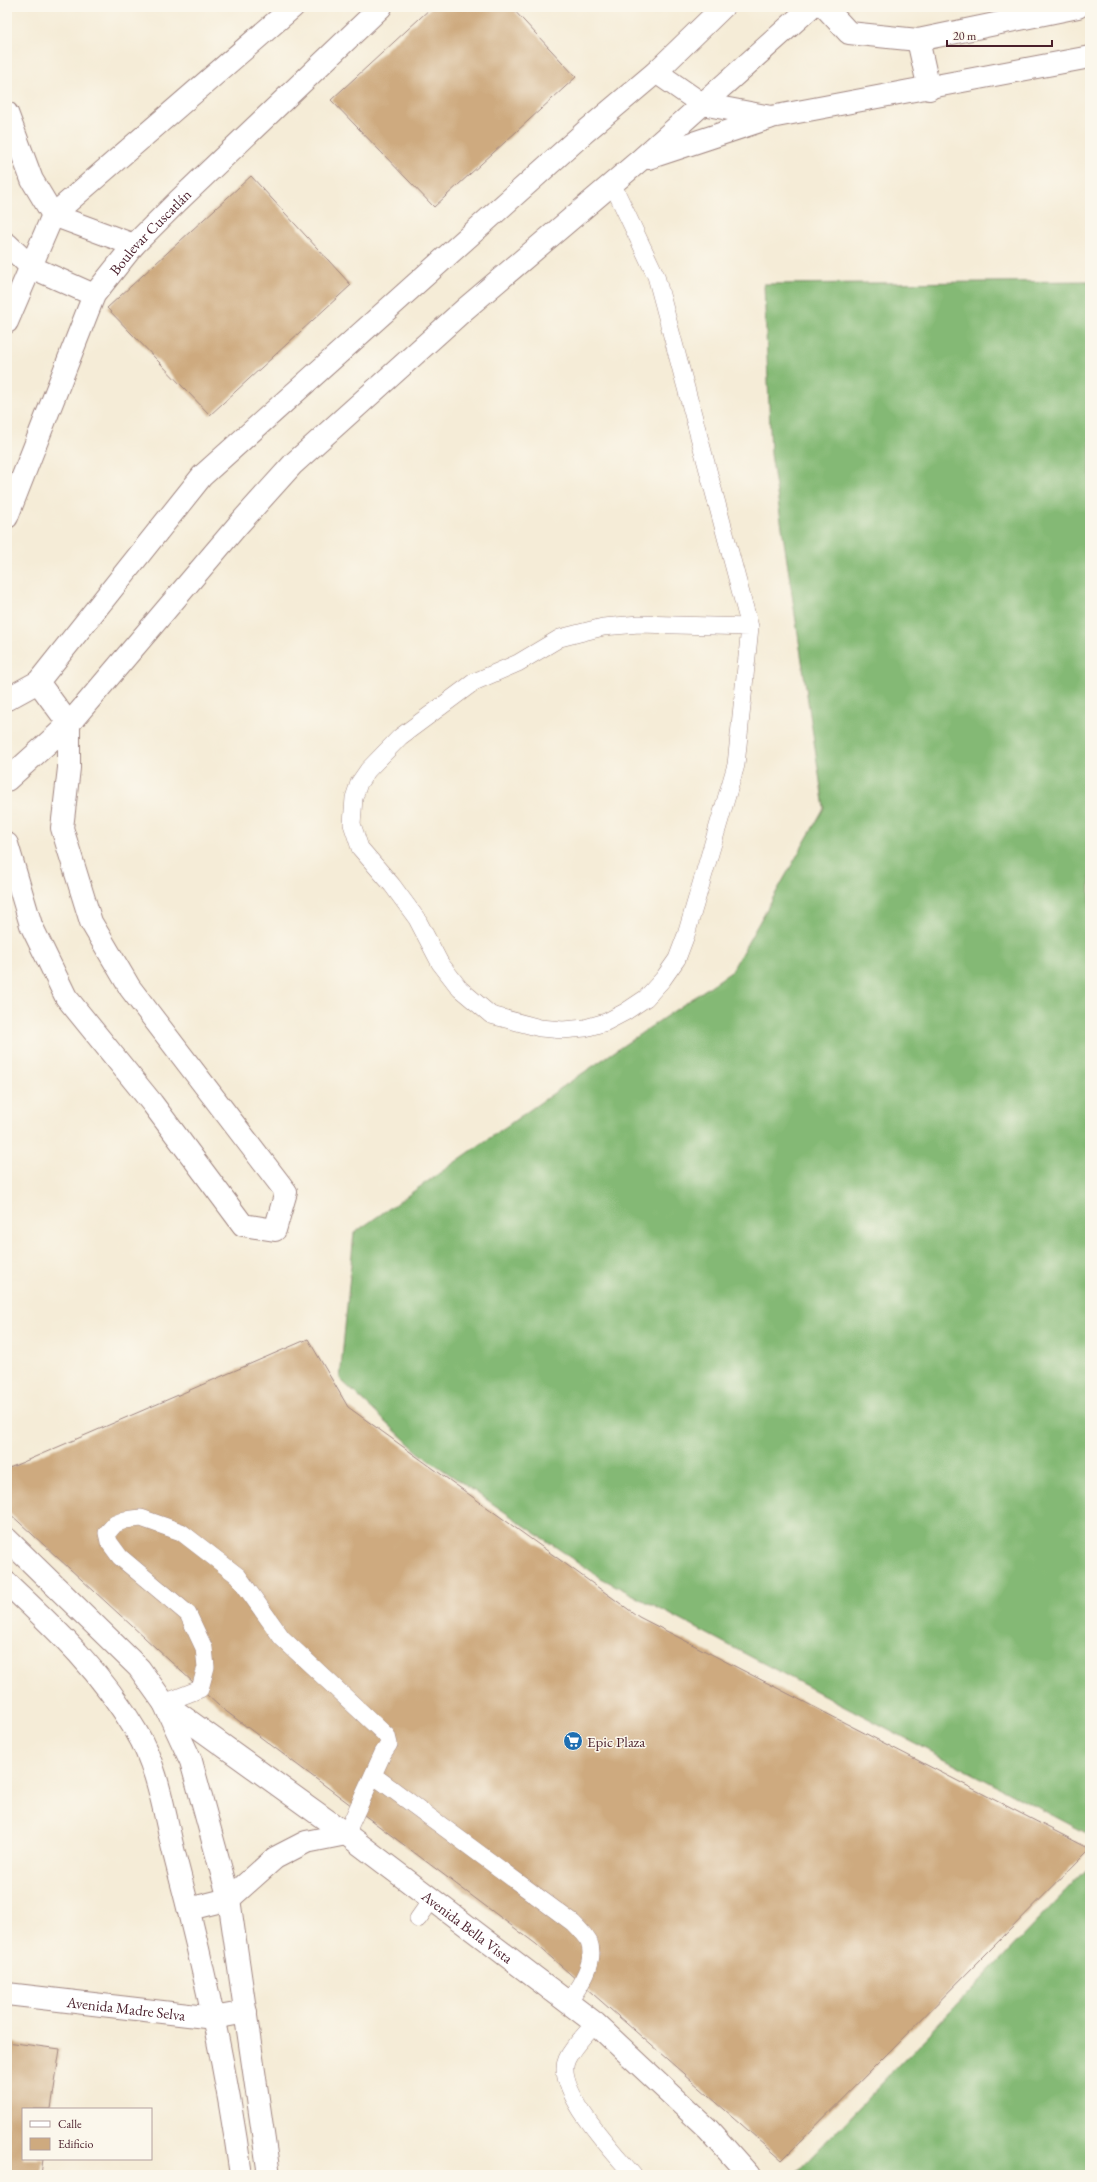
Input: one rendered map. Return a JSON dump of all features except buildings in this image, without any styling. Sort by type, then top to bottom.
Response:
[{"type":"street","points":[[7,322],[53,215],[293,7]]},
{"type":"street","name":"Boulevar Cuscatlán","points":[[7,517],[94,296],[134,245],[381,7]]},
{"type":"street","points":[[7,699],[38,682],[202,476],[585,132],[656,72],[723,7]]},
{"type":"street","points":[[7,780],[69,724],[233,531],[293,464],[465,309],[639,161],[811,7]]},
{"type":"street","points":[[825,7],[849,33],[918,40],[1078,7]]},
{"type":"street","points":[[918,40],[929,88]]},
{"type":"street","points":[[639,161],[771,117],[1090,57]]},
{"type":"street","points":[[656,72],[702,104],[771,117]]},
{"type":"street","points":[[7,113],[32,180],[53,215],[134,245]]},
{"type":"street","points":[[7,244],[31,267],[94,296]]},
{"type":"street","points":[[7,844],[31,925],[66,997],[152,1103],[243,1225],[275,1230],[286,1192],[130,988],[90,922],[62,828],[69,768],[69,724],[38,682]]},
{"type":"street","points":[[7,1539],[139,1668],[164,1703],[191,1761],[229,1899],[269,2175]]},
{"type":"street","points":[[7,1583],[69,1641],[97,1672],[137,1732],[153,1770],[189,1909],[214,2018],[229,2093],[241,2175]]},
{"type":"street","name":"Avenida Bella Vista","points":[[164,1703],[346,1834],[595,2023],[708,2129],[749,2175]]},
{"type":"street","points":[[189,1909],[229,1899],[275,1858],[306,1842],[346,1834]]},
{"type":"street","name":"Avenida Madre Selva","points":[[7,1994],[214,2018],[246,2012]]},
{"type":"lane","points":[[612,184],[656,276],[750,627],[736,765],[686,936],[677,958],[667,974],[646,998],[626,1012],[606,1022],[585,1028],[563,1030],[540,1028],[491,1015],[460,989],[440,963],[418,919],[404,903],[392,885],[360,848],[352,824],[354,798],[359,783],[368,770],[400,737],[474,682],[518,663],[560,638],[603,627],[639,624],[750,627]]},
{"type":"lane","points":[[164,1703],[200,1689],[206,1667],[204,1648],[188,1614],[120,1557],[109,1542],[107,1533],[115,1524],[125,1520],[141,1518],[181,1532],[238,1576],[282,1638],[387,1736],[389,1744],[383,1753],[346,1834]]},
{"type":"lane","points":[[373,1775],[573,1923],[581,1931],[589,1943],[591,1957],[581,1984],[568,2003]]},
{"type":"lane","points":[[418,1919],[432,1899]]},
{"type":"lane","points":[[595,2023],[566,2060],[565,2081],[574,2101],[633,2175]]},
{"type":"green space","points":[[1090,281],[1090,1835],[601,1578],[420,1454],[340,1379],[354,1233],[561,1088],[731,972],[824,808],[771,454],[764,284]]},
{"type":"green space","points":[[1090,1866],[1090,2175],[794,2175]]},
{"type":"place","name":"Epic Plaza","points":[[573,1741]]}]
